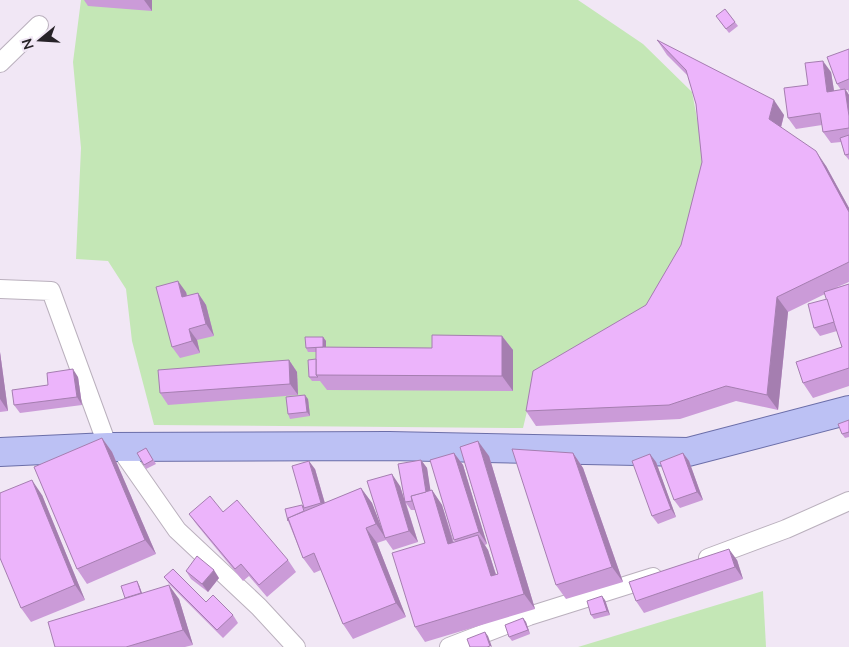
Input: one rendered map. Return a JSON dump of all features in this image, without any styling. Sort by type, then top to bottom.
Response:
[{"type":"main road","points":[[0,452],[113,447],[389,446],[688,452],[849,410]]},
{"type":"street","points":[[0,63],[39,25]]},
{"type":"street","points":[[0,289],[51,291],[113,447],[177,530],[259,607],[296,647]]},
{"type":"street","points":[[690,565],[786,529],[849,501]]},
{"type":"street","points":[[449,647],[529,616],[673,571]]},
{"type":"green space","points":[[81,0],[578,0],[643,44],[692,92],[706,166],[684,241],[645,312],[535,378],[523,428],[154,425],[132,341],[126,289],[108,261],[76,259],[81,148],[73,62]]},
{"type":"green space","points":[[763,591],[766,647],[578,647]]},
{"type":"building","points":[[725,9],[735,22],[726,29],[716,16]]},
{"type":"building","points":[[657,40],[774,100],[769,119],[816,151],[849,212],[849,262],[777,297],[767,395],[726,386],[669,405],[526,411],[533,371],[646,305],[681,245],[702,162],[696,104],[686,70]]},
{"type":"building","points":[[849,49],[849,79],[837,84],[827,57]]},
{"type":"building","points":[[823,61],[827,92],[845,89],[849,128],[823,132],[820,113],[788,118],[784,88],[808,85],[805,63]]},
{"type":"building","points":[[849,135],[849,154],[845,155],[840,138]]},
{"type":"building","points":[[178,281],[182,297],[198,293],[206,324],[189,329],[192,341],[172,347],[156,287]]},
{"type":"building","points":[[849,284],[849,368],[803,383],[796,362],[842,347],[824,292]]},
{"type":"building","points":[[827,299],[834,322],[814,328],[808,304]]},
{"type":"building","points":[[432,335],[502,336],[502,376],[316,375],[316,347],[432,348]]},
{"type":"building","points":[[305,337],[323,337],[323,347],[306,348]]},
{"type":"building","points":[[316,359],[316,375],[318,377],[309,377],[308,360]]},
{"type":"building","points":[[289,360],[290,384],[160,393],[158,370]]},
{"type":"building","points":[[73,369],[77,397],[14,405],[12,390],[48,385],[47,373]]},
{"type":"building","points":[[305,395],[307,412],[288,414],[286,397]]},
{"type":"building","points":[[849,420],[849,432],[842,434],[838,424]]},
{"type":"building","points":[[102,438],[145,540],[77,569],[34,467]]},
{"type":"building","points":[[478,441],[524,594],[415,627],[392,553],[425,543],[411,496],[432,490],[448,544],[478,535],[491,576],[498,574],[460,447]]},
{"type":"building","points":[[146,448],[153,460],[144,465],[137,453]]},
{"type":"building","points":[[512,449],[573,453],[612,567],[556,585]]},
{"type":"building","points":[[454,453],[479,532],[454,540],[430,460]]},
{"type":"building","points":[[683,453],[697,492],[674,500],[660,462]]},
{"type":"building","points":[[650,454],[671,509],[652,516],[632,461]]},
{"type":"building","points":[[421,460],[426,492],[411,496],[412,501],[405,502],[398,464]]},
{"type":"building","points":[[309,461],[321,503],[304,508],[292,466]]},
{"type":"building","points":[[392,474],[409,531],[385,538],[367,481]]},
{"type":"building","points":[[32,480],[75,585],[21,608],[0,558],[0,493]]},
{"type":"building","points":[[361,488],[376,524],[366,528],[396,603],[343,624],[314,553],[303,558],[288,518]]},
{"type":"building","points":[[210,496],[223,512],[237,500],[288,560],[259,585],[241,564],[235,569],[189,514]]},
{"type":"building","points":[[302,505],[304,511],[288,518],[288,521],[285,509]]},
{"type":"building","points":[[729,549],[735,567],[636,601],[629,582]]},
{"type":"building","points":[[197,556],[214,570],[202,584],[186,571]]},
{"type":"building","points":[[173,569],[206,602],[213,595],[233,615],[217,630],[164,577]]},
{"type":"building","points":[[137,581],[141,593],[125,598],[121,586]]},
{"type":"building","points":[[169,585],[183,630],[126,647],[55,647],[48,622]]},
{"type":"building","points":[[602,596],[607,611],[591,615],[587,601]]},
{"type":"building","points":[[523,618],[528,630],[509,637],[505,625]]},
{"type":"building","points":[[485,632],[490,646],[470,647],[467,639]]}]
